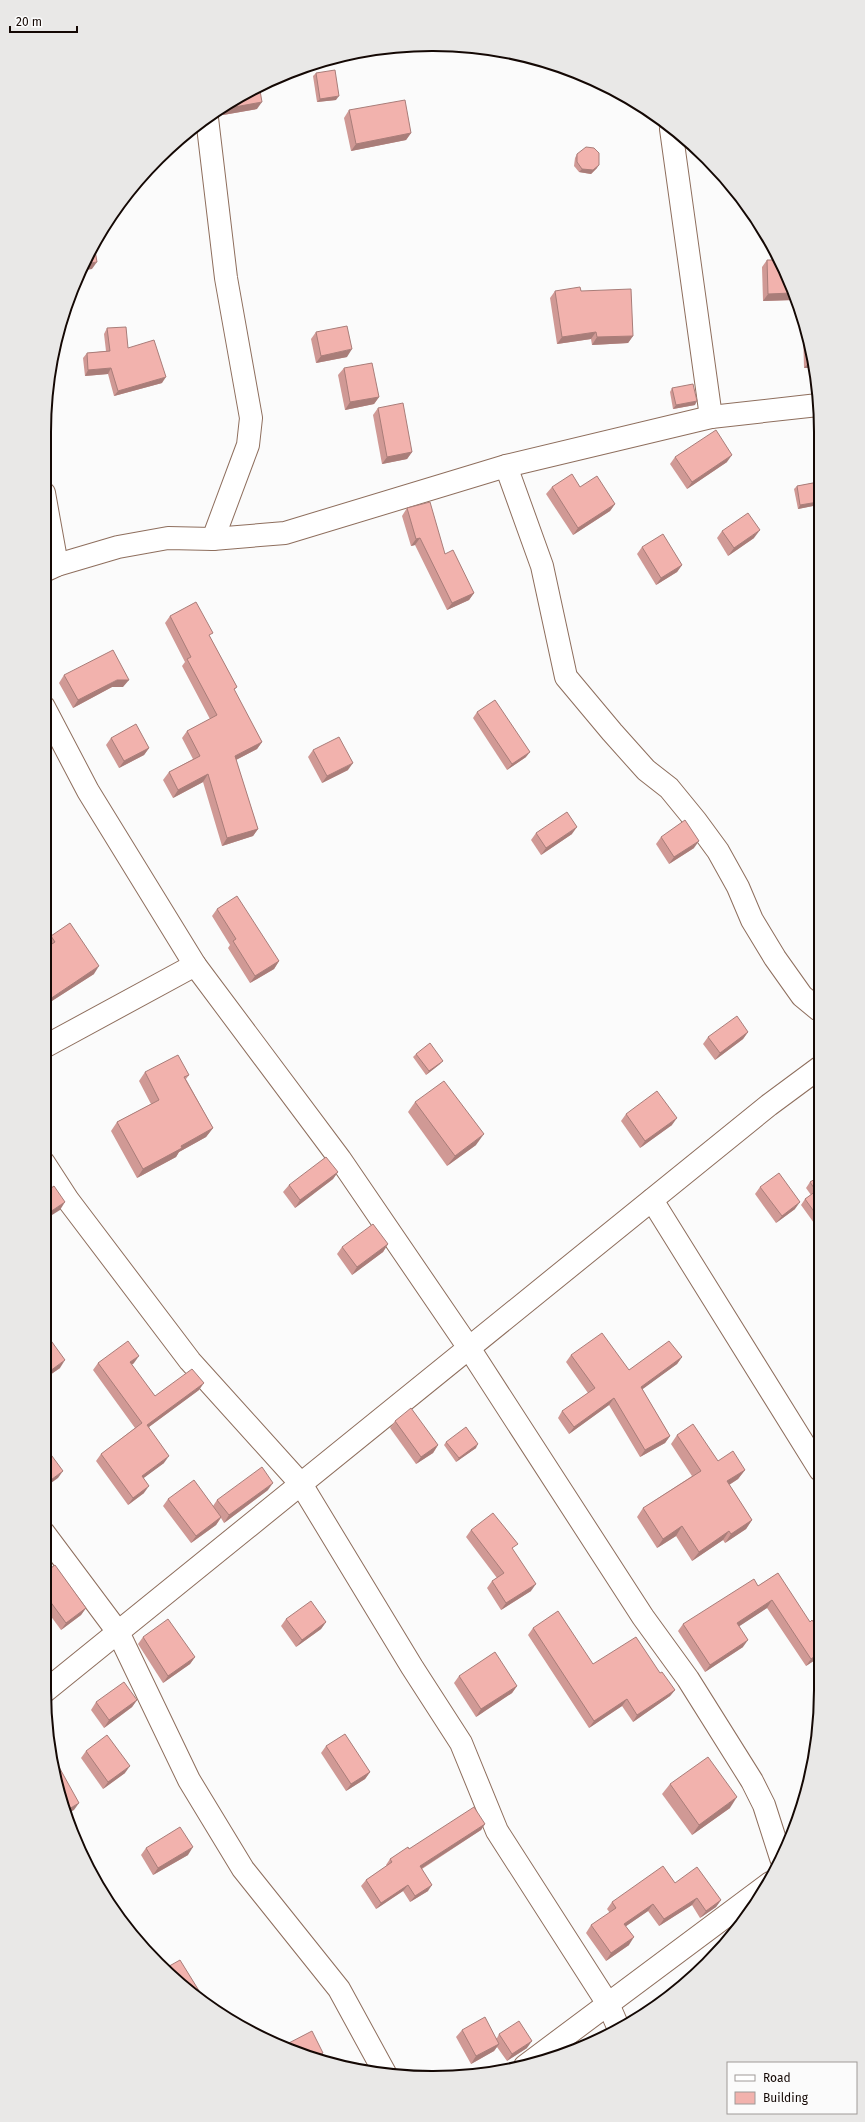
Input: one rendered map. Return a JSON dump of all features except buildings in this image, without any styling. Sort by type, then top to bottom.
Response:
[{"type":"street","points":[[208,124],[226,278],[250,418],[248,445],[213,539]]},
{"type":"street","points":[[672,136],[711,417]]},
{"type":"street","points":[[51,568],[118,547],[168,538],[213,539],[285,533],[506,466],[711,417],[813,406]]},
{"type":"street","points":[[506,466],[542,566],[566,677],[646,770],[669,788],[705,833],[718,851],[738,887],[752,920],[774,958],[802,996],[814,1006]]},
{"type":"street","points":[[51,721],[88,791],[195,965],[340,1159],[469,1348],[644,1617],[688,1678],[752,1781],[764,1805],[778,1850]]},
{"type":"street","points":[[51,1043],[195,965]]},
{"type":"street","points":[[51,1686],[769,1105],[814,1072]]},
{"type":"street","points":[[51,1174],[72,1207],[190,1361],[302,1484],[412,1668],[461,1743],[497,1831],[608,2004],[617,2023]]},
{"type":"street","points":[[652,1200],[814,1460]]},
{"type":"street","points":[[51,1541],[118,1632],[193,1786],[243,1869],[339,1989],[383,2068]]},
{"type":"street","points":[[539,2056],[755,1894]]}]
